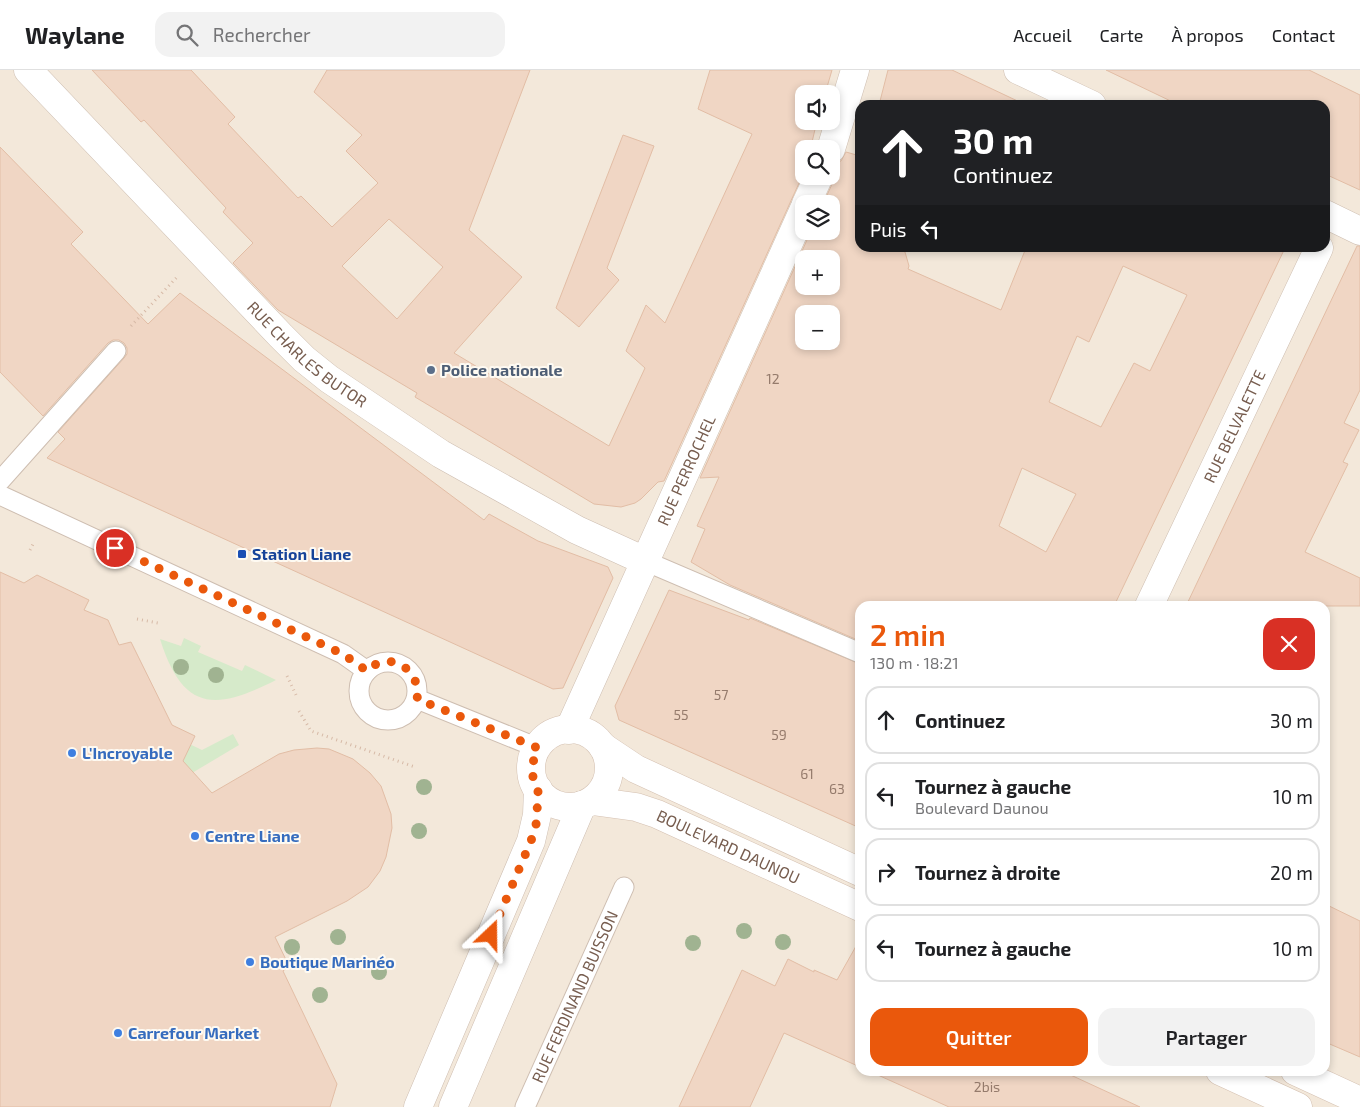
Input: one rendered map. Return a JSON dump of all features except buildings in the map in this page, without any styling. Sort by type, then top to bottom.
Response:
[{"type":"street","name":"RUE CHARLES BUTOR","points":[[28,70],[281,336],[316,369],[441,454],[577,530],[646,561]]},
{"type":"street","points":[[834,140],[855,70]]},
{"type":"street","points":[[1018,70],[1081,100]]},
{"type":"street","points":[[1330,223],[1360,231]]},
{"type":"street","name":"RUE PERROCHEL","points":[[569,730],[795,229]]},
{"type":"street","name":"RUE BELVALETTE","points":[[1152,601],[1317,252]]},
{"type":"street","points":[[454,1107],[587,803],[604,788],[608,776],[609,764],[603,747],[591,736],[580,731],[569,730],[549,736],[538,748],[532,765],[533,777],[538,788],[549,801],[560,806],[571,807],[587,803]]},
{"type":"street","name":"BOULEVARD DAUNOU","points":[[603,747],[636,769],[855,870]]},
{"type":"street","points":[[418,1107],[531,841],[537,815],[538,788]]},
{"type":"street","name":"BOULEVARD DAUNOU","points":[[587,803],[628,805],[657,814],[855,904]]},
{"type":"street","points":[[1231,1076],[1298,1107]]},
{"type":"street","points":[[1306,1076],[1360,1101]]},
{"type":"lane","points":[[0,480],[116,351]]},
{"type":"lane","points":[[0,495],[343,654],[367,671]]},
{"type":"lane","points":[[646,561],[855,651]]},
{"type":"lane","points":[[391,661],[403,665],[413,674],[416,682],[417,699],[410,710],[400,718],[382,720],[364,707],[359,695],[360,682],[367,671],[374,665],[391,661]]},
{"type":"lane","points":[[417,699],[538,748]]},
{"type":"lane","name":"RUE FERDINAND BUISSON","points":[[524,1107],[624,887]]},
{"type":"path","points":[[133,323],[156,299]]},
{"type":"path","points":[[137,619],[158,623]]},
{"type":"path","points":[[287,676],[297,697]]},
{"type":"path","points":[[299,711],[311,731],[415,767]]},
{"type":"shaded area","points":[[0,70],[1360,70],[1360,1107],[0,1107]]},
{"type":"green space","points":[[184,638],[201,646],[198,652],[242,671],[245,665],[276,680],[235,697],[219,700],[204,698],[191,692],[179,681],[169,663],[160,639],[181,646]]},
{"type":"green space","points":[[233,734],[239,745],[187,776],[172,750],[181,740],[202,750]]},
{"type":"place","name":"Police nationale","points":[[431,370]]},
{"type":"place","name":"Station Liane","points":[[242,554]]},
{"type":"place","name":"L'Incroyable","points":[[72,753]]},
{"type":"place","name":"Centre Liane","points":[[195,836]]},
{"type":"place","name":"Boutique Marinéo","points":[[250,962]]},
{"type":"place","name":"Carrefour Market","points":[[118,1033]]},
{"type":"route","points":[[115,548],[343,654],[367,671],[370,667],[382,662],[391,661],[403,665],[413,674],[418,690],[417,699],[538,748],[532,765],[533,777],[538,788],[536,825],[491,935]]}]
